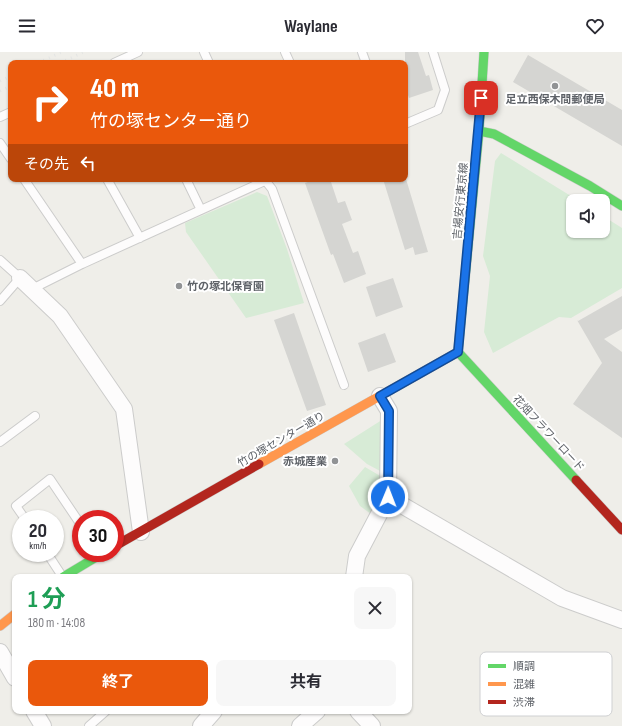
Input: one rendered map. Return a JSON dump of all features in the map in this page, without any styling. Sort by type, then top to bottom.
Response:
[{"type":"street","name":"吉場安行東京線","points":[[458,352],[479,132],[484,52]]},
{"type":"street","points":[[479,132],[494,134],[590,186],[622,206]]},
{"type":"street","points":[[20,278],[60,316],[124,409],[141,532]]},
{"type":"street","name":"竹の塚センター通り","points":[[124,541],[458,352]]},
{"type":"street","name":"花畑フラワーロード","points":[[458,352],[622,530]]},
{"type":"street","points":[[354,574],[356,556],[388,497],[389,411],[380,396]]},
{"type":"street","points":[[388,497],[562,598],[622,620]]},
{"type":"street","points":[[68,574],[87,562]]},
{"type":"street","points":[[0,626],[12,616]]},
{"type":"street","points":[[0,652],[12,673]]},
{"type":"street","points":[[36,714],[42,726]]},
{"type":"street","points":[[201,726],[211,714]]},
{"type":"street","points":[[300,726],[313,714]]},
{"type":"street","points":[[361,714],[372,726]]},
{"type":"lane","points":[[126,60],[138,52]]},
{"type":"lane","points":[[408,123],[438,110],[445,90],[434,52]]},
{"type":"lane","points":[[0,143],[8,155]]},
{"type":"lane","points":[[26,182],[82,264]]},
{"type":"lane","points":[[109,182],[140,238]]},
{"type":"lane","points":[[187,182],[201,210]]},
{"type":"lane","points":[[32,289],[82,264],[260,182]]},
{"type":"lane","points":[[268,182],[272,189],[344,385]]},
{"type":"lane","points":[[0,260],[20,278],[0,301]]},
{"type":"lane","points":[[0,442],[35,416]]},
{"type":"lane","points":[[19,510],[16,506],[50,479],[72,512]]},
{"type":"lane","points":[[53,562],[61,574]]},
{"type":"lane","points":[[89,726],[103,714]]},
{"type":"green space","points":[[501,153],[568,194],[566,194],[566,238],[610,238],[610,220],[622,228],[622,288],[571,318],[559,317],[493,353],[484,332],[490,276],[483,256],[495,161]]},
{"type":"green space","points":[[257,192],[267,196],[287,249],[304,303],[246,318],[186,232],[185,223]]},
{"type":"green space","points":[[385,418],[382,472],[367,464],[344,444]]},
{"type":"green space","points":[[365,467],[382,477],[381,497],[371,514],[360,506],[349,486]]},
{"type":"building","points":[[405,52],[418,52],[426,76],[429,75],[433,90],[409,98],[408,60],[405,60]]},
{"type":"building","points":[[528,55],[622,110],[622,146],[513,82]]},
{"type":"building","points":[[331,182],[338,203],[345,201],[352,220],[342,224],[353,253],[358,251],[366,274],[344,283],[333,254],[331,255],[305,183]]},
{"type":"building","points":[[384,182],[407,182],[428,252],[415,255],[413,247],[405,250]]},
{"type":"building","points":[[393,278],[403,307],[376,317],[366,287]]},
{"type":"building","points":[[622,296],[622,329],[604,339],[622,352],[622,438],[573,404],[602,363],[577,320],[578,321]]},
{"type":"building","points":[[294,313],[326,405],[307,411],[274,320]]},
{"type":"building","points":[[385,333],[396,362],[368,372],[358,343]]},
{"type":"railway","points":[[45,60],[62,52]]},
{"type":"railway","points":[[67,60],[84,52]]},
{"type":"railway","points":[[0,81],[8,77]]},
{"type":"railway","points":[[0,91],[8,87]]},
{"type":"traffic: fast","points":[[458,352],[479,131],[484,52]]},
{"type":"traffic: fast","points":[[479,131],[494,134],[590,186],[622,206]]},
{"type":"traffic: fast","points":[[458,352],[576,480]]},
{"type":"traffic: fast","points":[[68,574],[88,562]]},
{"type":"traffic: slow","points":[[259,464],[458,352]]},
{"type":"traffic: slow","points":[[0,626],[12,616]]},
{"type":"traffic: jam","points":[[124,541],[259,464]]},
{"type":"traffic: jam","points":[[576,480],[622,530]]},
{"type":"place","name":"足立西保木間郵便局","points":[[555,86]]},
{"type":"place","name":"竹の塚北保育園","points":[[179,286]]},
{"type":"place","name":"赤城産業","points":[[335,461]]},
{"type":"route","points":[[388,497],[389,411],[380,396],[458,352],[481,98]]}]
